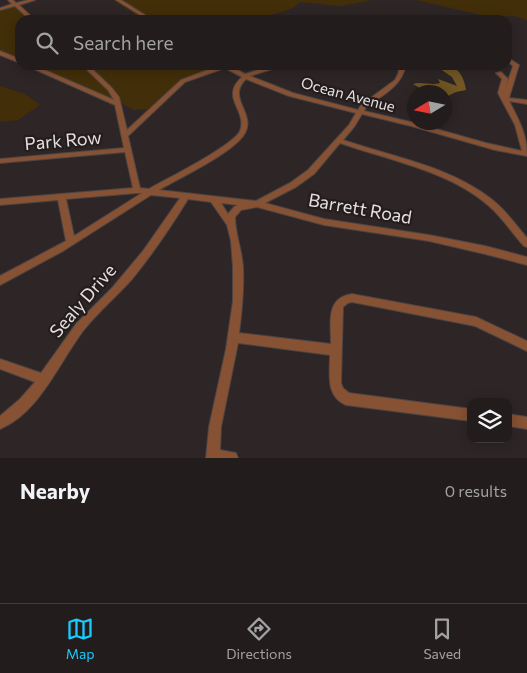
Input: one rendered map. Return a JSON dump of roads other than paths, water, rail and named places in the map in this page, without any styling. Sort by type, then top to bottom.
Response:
[{"type":"street","points":[[10,0],[27,15]]},
{"type":"street","points":[[0,9],[33,0]]},
{"type":"street","points":[[118,0],[143,15]]},
{"type":"street","points":[[0,53],[15,59]]},
{"type":"street","points":[[505,98],[516,66],[512,63]]},
{"type":"street","points":[[39,70],[117,104]]},
{"type":"street","points":[[90,70],[110,89],[117,104],[137,190]]},
{"type":"street","points":[[125,135],[183,81],[212,70]]},
{"type":"street","name":"Ocean Avenue","points":[[233,70],[244,77],[290,93],[425,127],[490,148],[527,154]]},
{"type":"street","points":[[0,281],[71,242],[151,191],[206,162],[237,139],[243,130],[244,124],[235,94],[240,81],[244,77],[266,70]]},
{"type":"street","points":[[231,458],[214,457],[215,427],[233,337],[238,301],[238,267],[231,216],[238,208],[257,204],[293,185],[311,172],[340,141],[363,106],[397,81],[402,70]]},
{"type":"street","points":[[500,73],[505,79],[501,93],[518,125],[527,154]]},
{"type":"street","points":[[505,98],[527,102]]},
{"type":"street","points":[[340,141],[426,168],[469,188],[497,208],[527,244]]},
{"type":"street","name":"Park Row","points":[[0,161],[128,150]]},
{"type":"street","name":"Barrett Road","points":[[168,182],[186,196]]},
{"type":"street","name":"Barrett Road","points":[[0,202],[137,190],[151,191],[257,204],[324,222],[420,236],[527,261]]},
{"type":"street","name":"Sealy Drive","points":[[0,423],[26,402],[44,380],[63,348],[80,326],[120,286],[150,249],[186,196]]},
{"type":"street","points":[[61,197],[71,242]]},
{"type":"street","points":[[214,200],[231,225]]},
{"type":"street","points":[[467,415],[346,399],[338,392],[335,383],[337,309],[343,300],[352,298],[476,322],[527,346]]},
{"type":"street","points":[[233,337],[335,350]]},
{"type":"street","points":[[0,364],[44,380]]},
{"type":"street","points":[[512,421],[527,423]]}]
